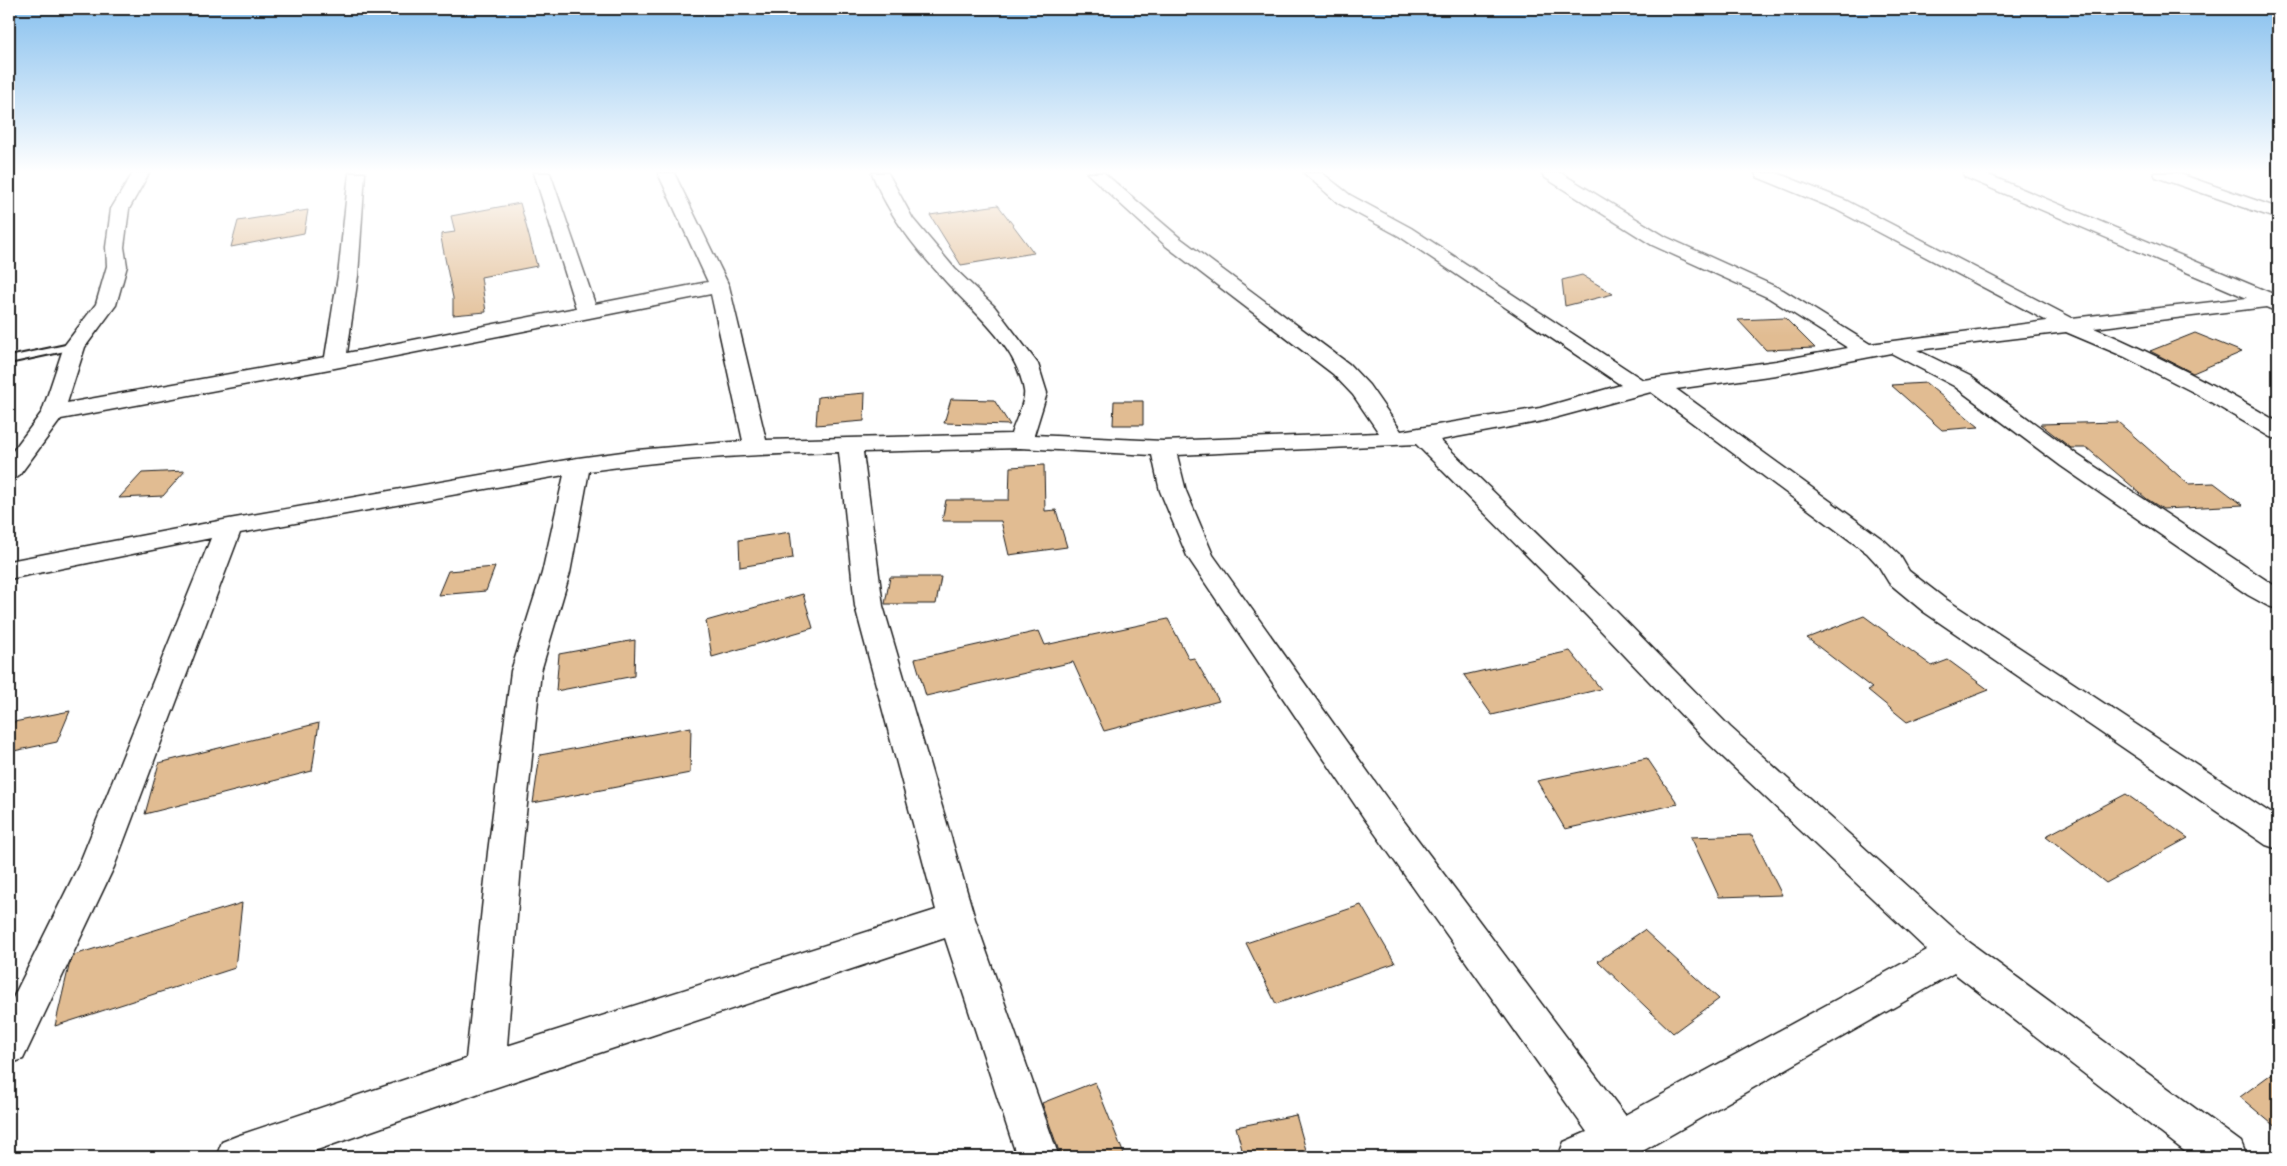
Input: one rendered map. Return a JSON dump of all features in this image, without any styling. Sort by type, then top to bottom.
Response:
[{"type":"street","points":[[9,472],[53,413],[75,346],[106,305],[117,266],[115,247],[118,227]]},
{"type":"street","points":[[335,362],[348,276],[352,227]]},
{"type":"street","points":[[560,227],[587,311]]},
{"type":"street","points":[[692,227],[719,286],[756,447]]},
{"type":"street","points":[[910,227],[948,273],[987,310],[1027,364],[1036,393],[1020,441]]},
{"type":"street","points":[[1157,227],[1173,242],[1341,369],[1409,438],[1597,609],[1719,735],[1956,953],[2226,1157]]},
{"type":"street","points":[[1397,227],[1647,386],[1876,547],[1889,560],[1899,577],[1934,605],[2278,835]]},
{"type":"street","points":[[1637,227],[1659,241],[1776,294],[1866,351]]},
{"type":"street","points":[[1884,227],[2071,326],[2133,352],[2204,389],[2278,432]]},
{"type":"street","points":[[2101,227],[2275,302]]},
{"type":"street","points":[[53,413],[335,362],[719,286]]},
{"type":"street","points":[[9,570],[229,527],[637,456],[756,447],[850,447],[1020,441],[1163,448],[1409,438],[1543,414],[1647,386],[1776,368],[1894,346],[2275,302]]},
{"type":"street","points":[[1894,346],[1962,382],[2005,411],[2070,461],[2258,589],[2278,600]]},
{"type":"street","points":[[850,447],[868,606],[957,919],[1038,1157]]},
{"type":"street","points":[[1163,448],[1172,491],[1200,556],[1376,809],[1618,1141]]},
{"type":"street","points":[[486,1072],[505,852],[526,671],[556,573],[578,465]]},
{"type":"street","points":[[9,1046],[96,867],[229,527]]},
{"type":"street","points":[[237,1157],[486,1072],[957,919]]},
{"type":"street","points":[[1579,1157],[1618,1141],[1956,953]]},
{"type":"lane","points":[[9,360],[75,346]]},
{"type":"building","points":[[236,227],[305,227],[304,233],[231,247]]},
{"type":"building","points":[[454,227],[527,227],[537,266],[481,277],[486,312],[453,315],[453,298],[441,234],[455,232]]},
{"type":"building","points":[[938,227],[1015,227],[1034,253],[961,265]]},
{"type":"building","points":[[1582,275],[1613,294],[1565,306],[1562,280]]},
{"type":"building","points":[[1785,318],[1815,348],[1766,350],[1738,320]]},
{"type":"building","points":[[2195,333],[2242,352],[2193,373],[2150,351]]},
{"type":"building","points":[[1926,383],[1979,427],[1942,430],[1891,385]]},
{"type":"building","points":[[865,393],[864,421],[816,425],[818,397]]},
{"type":"building","points":[[951,399],[994,400],[1010,425],[944,423]]},
{"type":"building","points":[[1114,401],[1143,401],[1143,425],[1113,425]]},
{"type":"building","points":[[2118,422],[2188,484],[2214,483],[2243,505],[2163,509],[2147,499],[2087,448],[2071,448],[2040,424]]},
{"type":"building","points":[[1044,465],[1045,511],[1056,510],[1067,547],[1009,555],[1001,521],[942,521],[946,500],[1009,500],[1010,467]]},
{"type":"building","points":[[185,471],[163,496],[119,498],[142,473]]},
{"type":"building","points":[[790,532],[793,558],[740,567],[739,540]]},
{"type":"building","points":[[495,567],[486,591],[438,595],[448,571]]},
{"type":"building","points":[[890,577],[941,577],[936,604],[885,604]]},
{"type":"building","points":[[803,594],[813,628],[712,657],[706,621]]},
{"type":"building","points":[[1864,616],[1932,666],[1948,660],[1989,690],[1907,722],[1868,690],[1872,688],[1807,638]]},
{"type":"building","points":[[1168,619],[1189,659],[1194,658],[1219,701],[1104,731],[1073,662],[926,696],[915,659],[1039,631],[1045,645]]},
{"type":"building","points":[[635,640],[634,676],[556,691],[559,654]]},
{"type":"building","points":[[1570,651],[1601,689],[1492,715],[1464,675]]},
{"type":"building","points":[[70,711],[57,742],[9,752],[9,723]]},
{"type":"building","points":[[319,723],[312,771],[145,814],[159,763]]},
{"type":"building","points":[[691,727],[690,773],[533,803],[540,755]]},
{"type":"building","points":[[1647,758],[1678,804],[1565,829],[1537,781]]},
{"type":"building","points":[[2126,794],[2188,838],[2106,883],[2046,836]]},
{"type":"building","points":[[1752,835],[1782,895],[1719,897],[1691,837]]},
{"type":"building","points":[[242,903],[235,968],[55,1026],[69,966],[74,955]]},
{"type":"building","points":[[1361,905],[1395,963],[1276,1004],[1246,943]]},
{"type":"building","points":[[1644,930],[1719,999],[1673,1033],[1598,961]]},
{"type":"building","points":[[2278,1069],[2278,1129],[2240,1097]]},
{"type":"building","points":[[1095,1082],[1125,1157],[1061,1157],[1042,1103]]},
{"type":"building","points":[[1296,1115],[1308,1157],[1244,1157],[1236,1127]]}]
